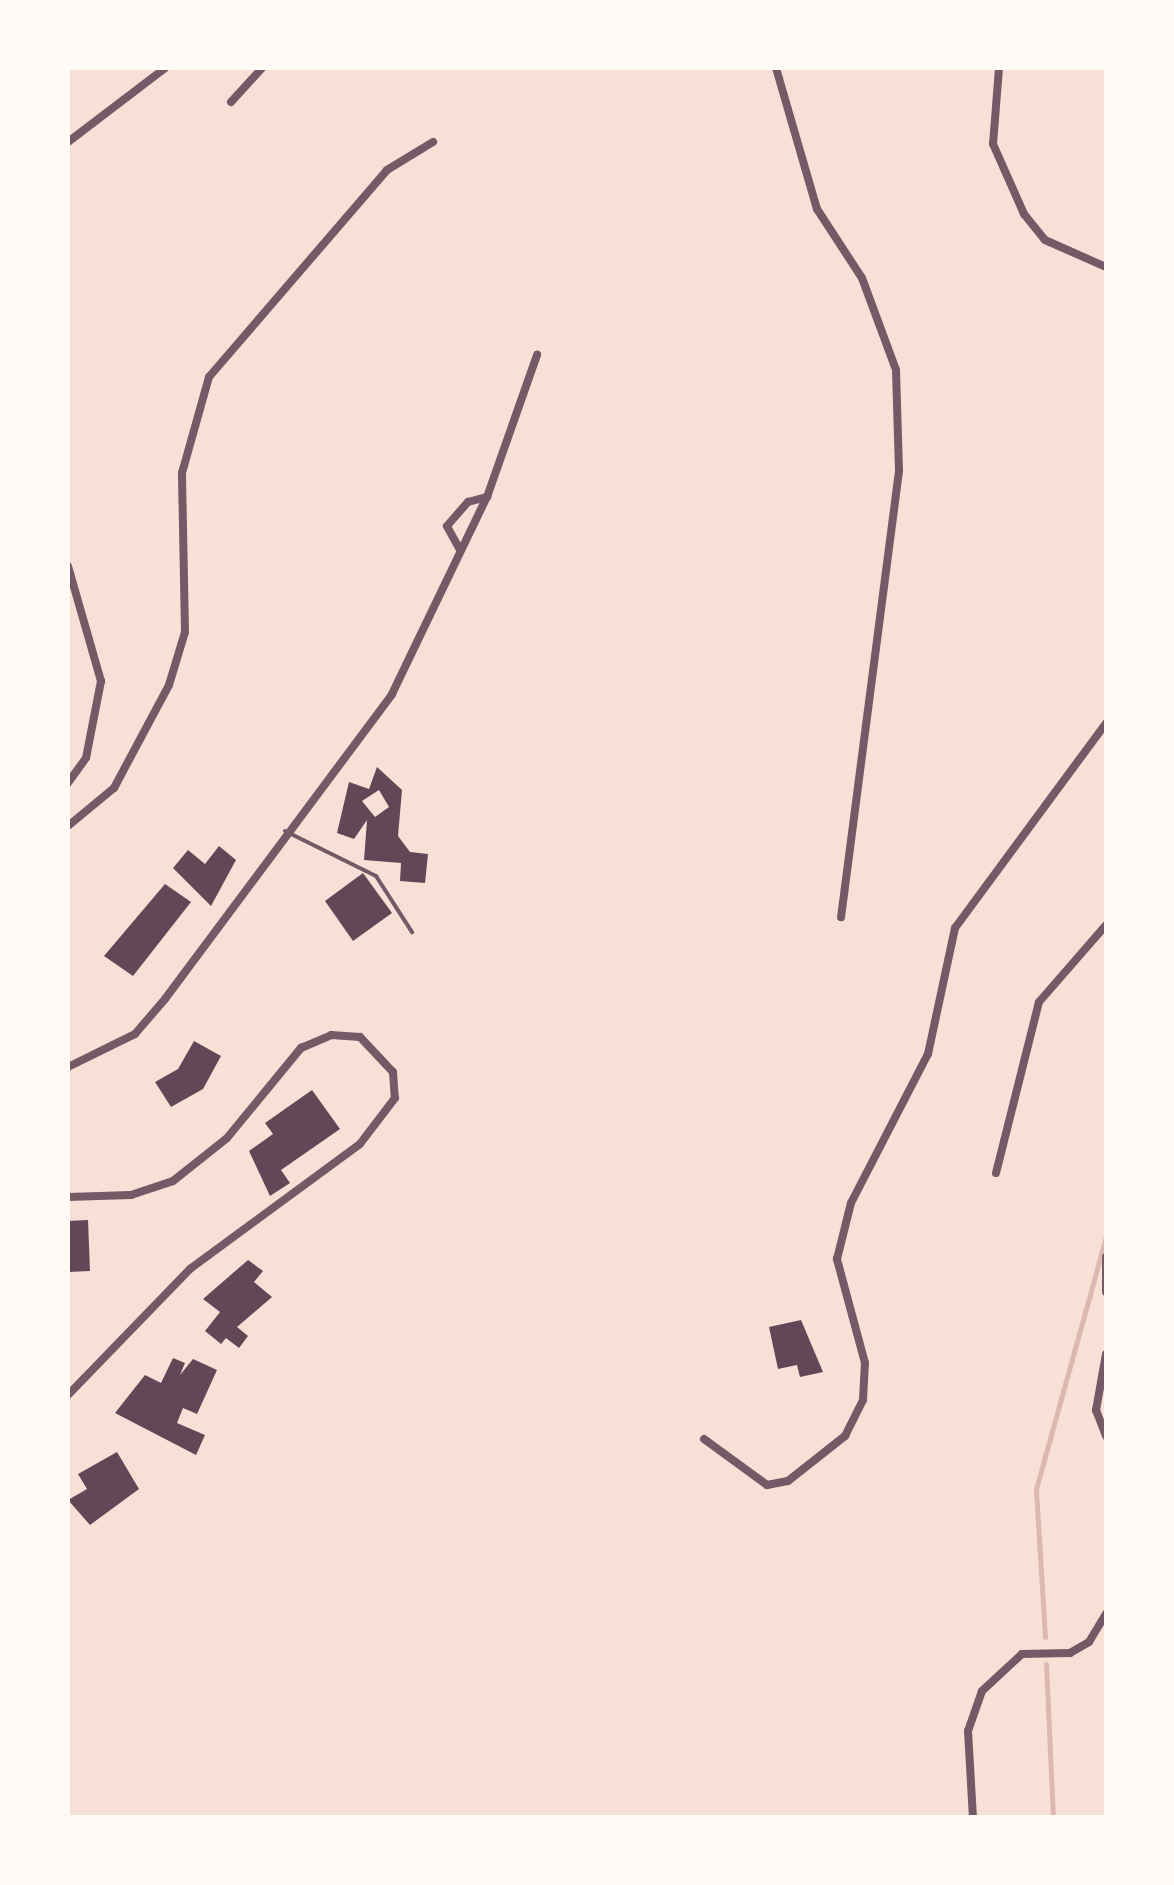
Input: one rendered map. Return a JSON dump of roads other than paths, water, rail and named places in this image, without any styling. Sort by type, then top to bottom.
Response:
[{"type":"street","points":[[68,142],[165,68]]},
{"type":"street","points":[[231,102],[262,68]]},
{"type":"street","points":[[776,68],[818,208],[862,278],[896,370],[899,471],[840,917]]},
{"type":"street","points":[[999,68],[994,144],[1024,214],[1046,240],[1106,267]]},
{"type":"street","points":[[68,826],[114,788],[168,686],[185,632],[182,473],[210,376],[387,170],[432,142]]},
{"type":"street","points":[[68,1068],[135,1034],[392,694],[488,497],[537,355]]},
{"type":"street","points":[[460,548],[447,526],[468,502],[488,497]]},
{"type":"street","points":[[68,566],[102,681],[86,758],[68,782]]},
{"type":"street","points":[[704,1439],[766,1485],[788,1481],[845,1436],[863,1400],[865,1363],[837,1242],[928,1054],[954,928],[1106,723]]},
{"type":"street","points":[[996,1173],[1039,1002],[1106,925]]},
{"type":"street","points":[[68,1197],[131,1196],[174,1181],[227,1138],[302,1048],[331,1035],[360,1036],[392,1072],[395,1098],[360,1144],[190,1269],[68,1395]]},
{"type":"street","points":[[1106,1256],[1106,1292]]},
{"type":"street","points":[[1106,1354],[1096,1410],[1106,1436]]},
{"type":"street","points":[[973,1818],[968,1731],[982,1691],[1022,1654],[1070,1652],[1089,1642],[1106,1614]]},
{"type":"lane","points":[[285,831],[376,876],[412,932]]},
{"type":"waterway","points":[[1045,1637],[1036,1489],[1106,1237]]},
{"type":"waterway","points":[[1046,1664],[1053,1818]]}]
